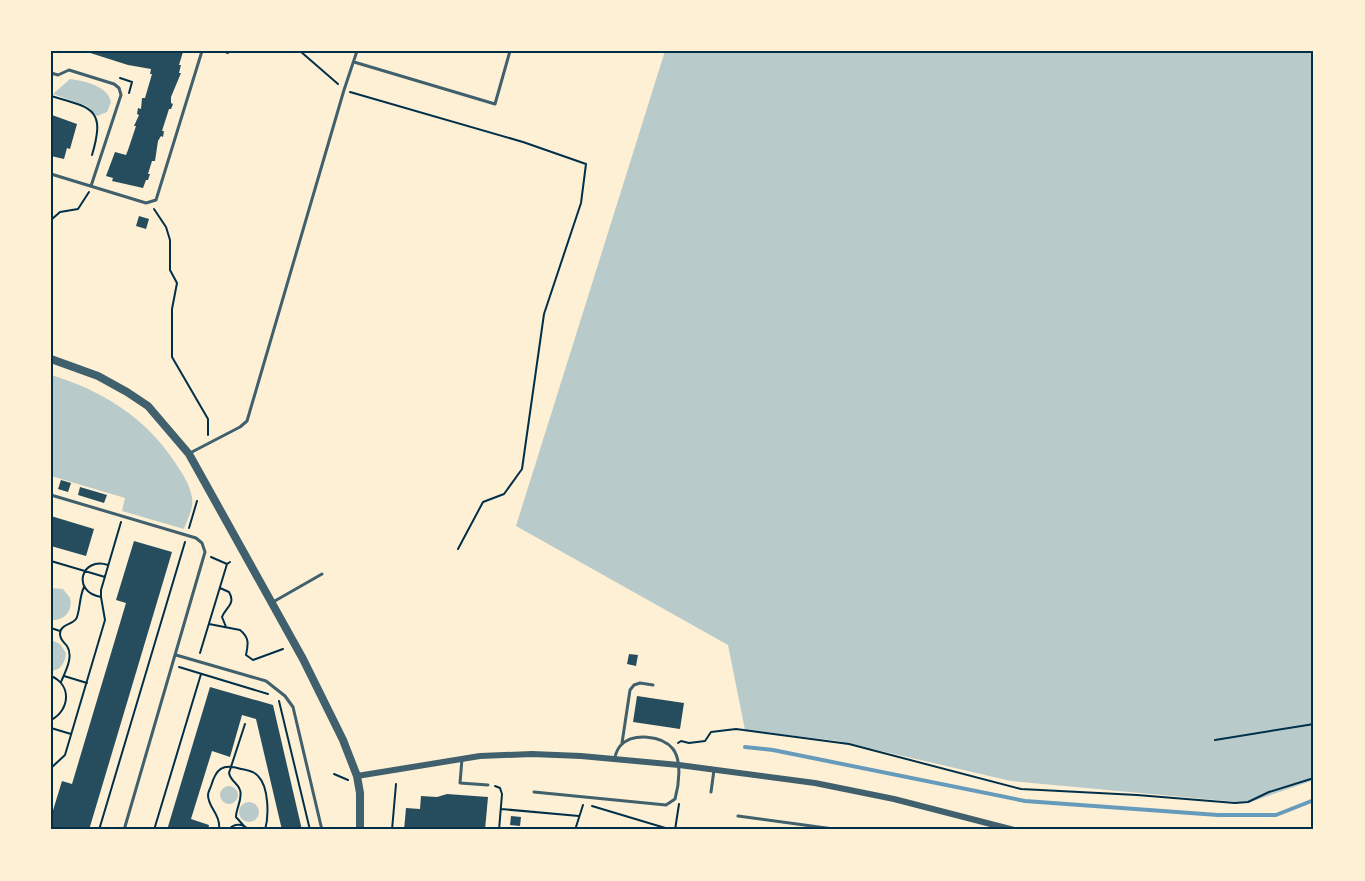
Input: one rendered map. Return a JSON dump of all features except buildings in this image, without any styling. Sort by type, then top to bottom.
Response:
[{"type":"street","points":[[51,359],[98,376],[148,406],[189,454],[303,659],[343,740],[357,776],[360,793],[360,830]]},
{"type":"street","points":[[357,776],[462,758],[532,754],[614,759],[814,783],[894,799],[995,828],[1014,830]]},
{"type":"lane","points":[[51,174],[151,203],[158,196],[202,51]]},
{"type":"lane","points":[[189,454],[247,421],[357,51]]},
{"type":"lane","points":[[354,62],[495,104],[510,51]]},
{"type":"lane","points":[[51,73],[58,75],[69,70],[114,84],[119,88],[121,95],[91,186]]},
{"type":"lane","points":[[51,495],[187,535],[199,540],[204,547],[205,555],[124,830]]},
{"type":"lane","points":[[272,603],[322,574]]},
{"type":"lane","points":[[176,654],[266,681],[285,696],[293,707],[322,830]]},
{"type":"lane","points":[[614,759],[622,744],[630,690],[634,685],[640,683],[653,685]]},
{"type":"lane","points":[[534,792],[666,805],[673,801],[676,796],[679,765],[672,747],[663,741],[642,737],[633,738],[622,744]]},
{"type":"lane","points":[[462,758],[460,783],[488,785]]},
{"type":"lane","points":[[711,792],[714,770]]},
{"type":"lane","points":[[738,816],[841,830]]},
{"type":"path","points":[[223,51],[228,52]]},
{"type":"path","points":[[300,51],[344,90],[523,142],[586,164],[580,203],[544,314],[522,469],[504,494],[483,502],[458,549]]},
{"type":"path","points":[[110,75],[132,82],[126,102]]},
{"type":"path","points":[[51,96],[87,107],[97,119],[98,134],[90,160]]},
{"type":"path","points":[[51,220],[60,212],[78,209],[86,200],[91,186]]},
{"type":"path","points":[[151,203],[170,240],[170,270],[177,283],[172,309],[172,357],[208,419],[206,444]]},
{"type":"path","points":[[99,830],[197,501]]},
{"type":"path","points":[[51,768],[65,755],[105,620],[100,597],[123,516]]},
{"type":"path","points":[[198,661],[229,563],[205,555]]},
{"type":"path","points":[[51,561],[105,577]]},
{"type":"path","points":[[100,597],[93,596],[84,587],[82,578],[85,571],[95,563],[108,565]]},
{"type":"path","points":[[61,682],[68,666],[69,652],[60,636],[60,631],[75,621],[78,616],[80,596],[84,587]]},
{"type":"path","points":[[220,588],[229,592],[232,599],[230,607],[222,617],[227,629]]},
{"type":"path","points":[[209,624],[227,629],[235,628],[244,634],[248,643],[246,655],[250,659],[255,660],[283,649]]},
{"type":"path","points":[[51,628],[60,631]]},
{"type":"path","points":[[173,666],[267,694]]},
{"type":"path","points":[[154,830],[201,674]]},
{"type":"path","points":[[51,676],[61,682],[67,699],[60,714],[51,720]]},
{"type":"path","points":[[64,676],[87,682]]},
{"type":"path","points":[[278,697],[310,830]]},
{"type":"path","points":[[245,723],[229,777],[238,785],[241,795],[236,817],[249,830]]},
{"type":"path","points":[[1215,740],[1314,724]]},
{"type":"path","points":[[51,728],[71,734]]},
{"type":"path","points":[[672,747],[681,741],[689,743],[705,741],[711,732],[736,729],[849,744],[1021,789],[1235,803],[1248,802],[1269,792],[1314,778]]},
{"type":"path","points":[[219,830],[218,815],[208,795],[214,774],[222,768],[232,766],[253,772],[262,781],[268,807],[265,830]]},
{"type":"path","points":[[334,774],[350,781]]},
{"type":"path","points":[[392,830],[396,784]]},
{"type":"path","points":[[488,785],[500,788],[502,794],[500,830]]},
{"type":"path","points":[[575,830],[583,804],[674,830],[679,803],[676,796]]},
{"type":"path","points":[[501,809],[579,816]]},
{"type":"path","points":[[228,830],[235,825],[244,826]]},
{"type":"path","points":[[762,828],[773,830]]},
{"type":"shaded area","points":[[665,51],[1314,51],[1314,780],[1248,803],[1011,781],[838,741],[745,730],[728,645],[516,526]]},
{"type":"shaded area","points":[[70,79],[101,88],[109,96],[111,102],[107,112],[97,116],[87,106],[53,94]]},
{"type":"shaded area","points":[[51,375],[104,397],[136,418],[150,431],[188,483],[192,506],[184,529],[122,511],[125,498],[51,476]]},
{"type":"shaded area","points":[[51,588],[63,589],[71,603],[67,614],[56,620],[51,620]]},
{"type":"shaded area","points":[[51,640],[60,644],[66,653],[62,665],[51,671]]},
{"type":"shaded area","points":[[229,786],[235,789],[238,795],[235,801],[229,804],[223,801],[220,795],[223,789]]},
{"type":"shaded area","points":[[249,802],[256,805],[259,812],[256,819],[249,822],[242,819],[239,812],[242,805]]},
{"type":"waterway","points":[[745,747],[773,750],[1025,801],[1218,815],[1276,815],[1314,800]]}]
